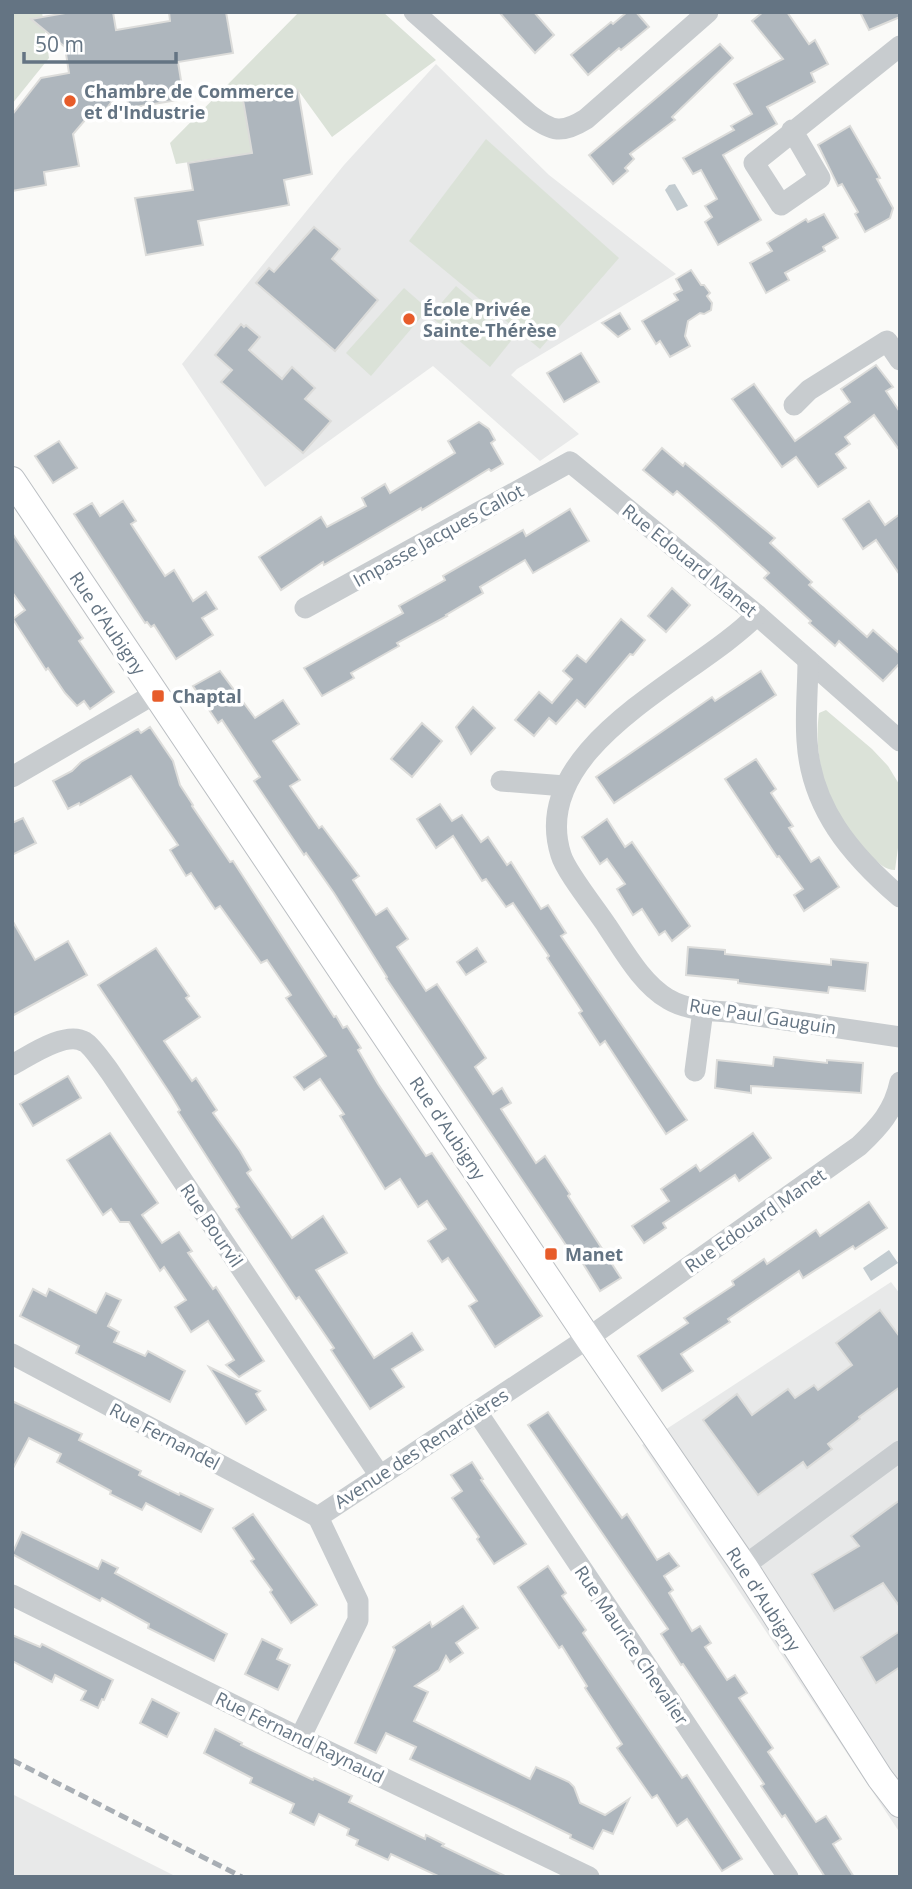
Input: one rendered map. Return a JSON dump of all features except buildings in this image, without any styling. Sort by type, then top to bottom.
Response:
[{"type":"main road","name":"Rue d'Aubigny","points":[[12,480],[744,1566],[880,1778],[900,1814]]},
{"type":"main road","name":"Rue d'Aubigny","points":[[880,1778],[900,1804]]},
{"type":"street","points":[[414,12],[530,115],[544,126],[558,130],[572,128],[586,119],[708,12]]},
{"type":"street","points":[[792,130],[900,46]]},
{"type":"street","points":[[794,405],[809,390],[887,341],[900,360]]},
{"type":"street","name":"Impasse Jacques Callot","points":[[305,608],[570,462]]},
{"type":"street","name":"Rue Edouard Manet","points":[[570,462],[757,615],[900,741]]},
{"type":"street","name":"Rue Paul Gauguin","points":[[757,615],[739,633],[639,704],[606,732],[578,762],[565,786],[555,824],[561,857],[627,956],[647,980],[669,1000],[703,1010],[900,1037]]},
{"type":"street","points":[[808,660],[807,741],[813,781],[822,806],[869,870],[900,897]]},
{"type":"street","points":[[12,777],[156,693]]},
{"type":"street","points":[[500,782],[565,786]]},
{"type":"street","points":[[695,1072],[703,1010]]},
{"type":"street","name":"Rue Bourvil","points":[[12,1065],[54,1042],[85,1042],[110,1072],[380,1476]]},
{"type":"street","name":"Rue Edouard Manet","points":[[588,1338],[859,1146],[888,1116],[897,1099],[900,1082]]},
{"type":"street","name":"Avenue des Renardières","points":[[300,1738],[358,1620],[358,1601],[318,1517],[588,1338]]},
{"type":"street","name":"Rue Fernandel","points":[[12,1354],[318,1517]]},
{"type":"street","name":"Rue Maurice Chevalier","points":[[477,1412],[789,1877]]},
{"type":"street","points":[[744,1566],[900,1451]]},
{"type":"street","name":"Rue Fernand Raynaud","points":[[12,1595],[589,1877]]},
{"type":"shaded area","points":[[12,12],[42,12],[49,58],[12,104]]},
{"type":"shaded area","points":[[299,12],[383,12],[436,60],[332,137],[298,90],[243,100],[252,153],[176,164],[170,143]]},
{"type":"shaded area","name":"École Privée Sainte-Thérèse","points":[[436,64],[549,175],[676,274],[511,375],[579,434],[540,461],[433,366],[265,487],[182,364],[344,165]]},
{"type":"shaded area","points":[[486,139],[619,258],[540,349],[409,241]]},
{"type":"shaded area","points":[[675,184],[688,206],[677,211],[665,190],[669,185]]},
{"type":"shaded area","points":[[456,286],[515,336],[490,367],[430,316]]},
{"type":"shaded area","points":[[404,288],[428,309],[371,376],[346,353]]},
{"type":"shaded area","points":[[826,710],[872,749],[888,766],[899,784],[900,833],[895,870],[882,866],[858,844],[835,811],[822,772],[819,752],[819,713]]},
{"type":"shaded area","points":[[889,1250],[898,1263],[871,1281],[863,1268]]},
{"type":"shaded area","points":[[891,1282],[900,1294],[900,1833],[642,1445]]},
{"type":"shaded area","points":[[12,1794],[177,1877],[12,1877]]},
{"type":"railway","points":[[12,1760],[242,1877]]},
{"type":"place","name":"Chambre de Commerce et d'Industrie","points":[[70,101]]},
{"type":"place","name":"École Privée Sainte-Thérèse","points":[[409,319]]},
{"type":"place","name":"Chaptal","points":[[158,696]]},
{"type":"place","name":"Manet","points":[[551,1254]]}]
